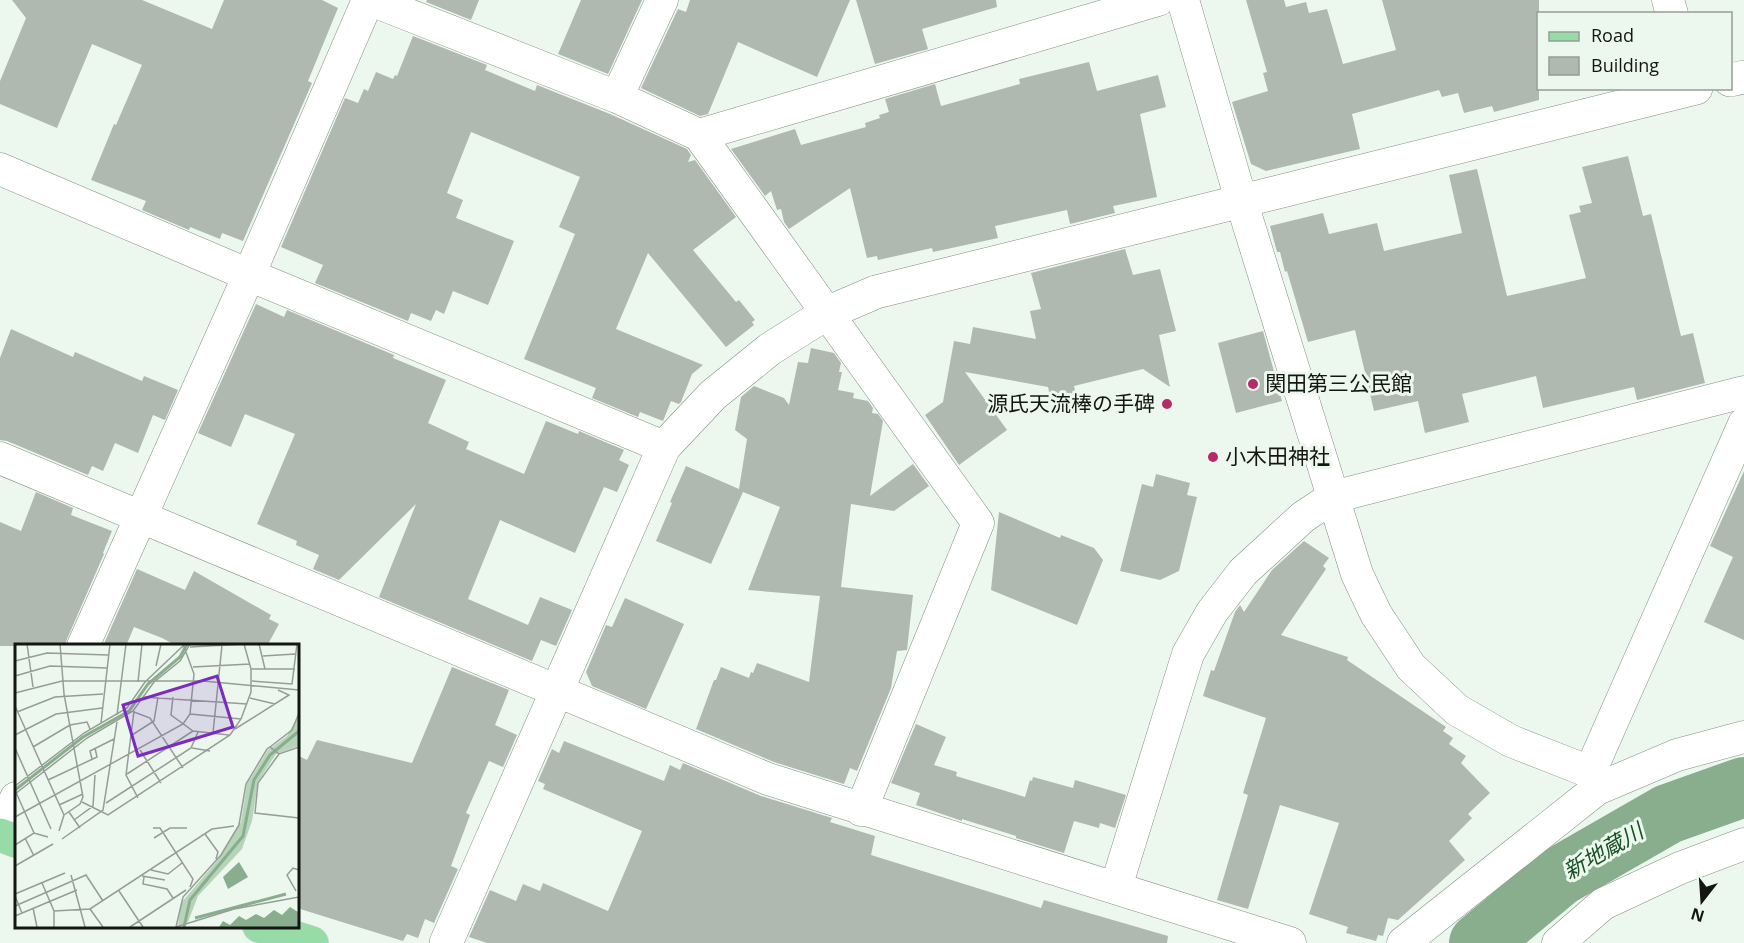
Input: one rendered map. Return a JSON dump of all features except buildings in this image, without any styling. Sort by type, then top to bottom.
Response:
[{"type":"main road","points":[[0,835],[15,840]]},
{"type":"main road","points":[[266,934],[312,943]]},
{"type":"street","points":[[84,644],[370,0],[617,98],[699,135],[978,523],[861,810]]},
{"type":"street","points":[[617,98],[662,0]]},
{"type":"street","points":[[699,135],[1158,0]]},
{"type":"street","points":[[1183,0],[1241,200],[1357,574],[1376,614],[1411,667],[1457,710],[1511,741],[1593,780]]},
{"type":"street","points":[[446,943],[664,447],[713,395],[770,349],[827,313],[876,292],[1690,90]]},
{"type":"street","points":[[0,169],[664,447]]},
{"type":"street","points":[[1116,887],[1188,654],[1212,612],[1243,572],[1303,517],[1333,497],[1744,392]]},
{"type":"street","points":[[1593,780],[1744,424]]},
{"type":"street","points":[[0,458],[768,779],[1290,943]]},
{"type":"street","points":[[1403,943],[1593,780],[1744,737]]},
{"type":"street","points":[[0,835],[15,800]]},
{"type":"street","points":[[1558,943],[1603,904],[1680,868],[1744,844]]},
{"type":"waterway","name":"新地蔵川","points":[[1479,943],[1560,876],[1668,814],[1744,787]]},
{"type":"place","name":"関田第三公民館","points":[[1253,384]]},
{"type":"place","name":"源氏天流棒の手碑","points":[[1167,404]]},
{"type":"place","name":"小木田神社","points":[[1213,457]]}]
